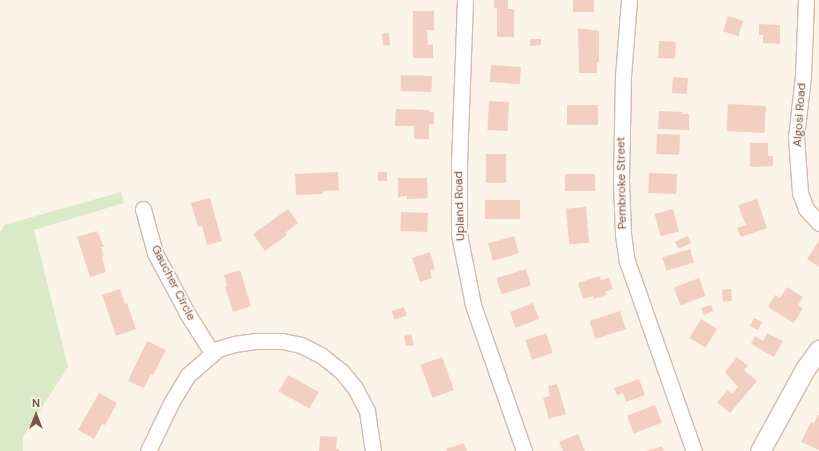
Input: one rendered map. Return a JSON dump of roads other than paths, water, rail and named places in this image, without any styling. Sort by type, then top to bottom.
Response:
[{"type":"street","name":"Upland Road","points":[[466,0],[459,162],[458,234],[473,305],[524,451]]},
{"type":"street","name":"Pembroke Street","points":[[629,0],[623,83],[621,215],[623,234],[628,261],[694,451]]},
{"type":"street","name":"Algosi Road","points":[[806,0],[803,76],[796,137],[800,193],[806,209],[819,223]]},
{"type":"street","name":"Gaucher Circle","points":[[143,209],[155,253],[187,313],[212,353]]},
{"type":"street","points":[[148,451],[171,403],[188,375],[212,353],[234,344],[255,340],[282,340],[301,345],[321,355],[342,372],[355,388],[367,411],[372,451]]},
{"type":"street","points":[[760,451],[805,369],[819,350]]}]
